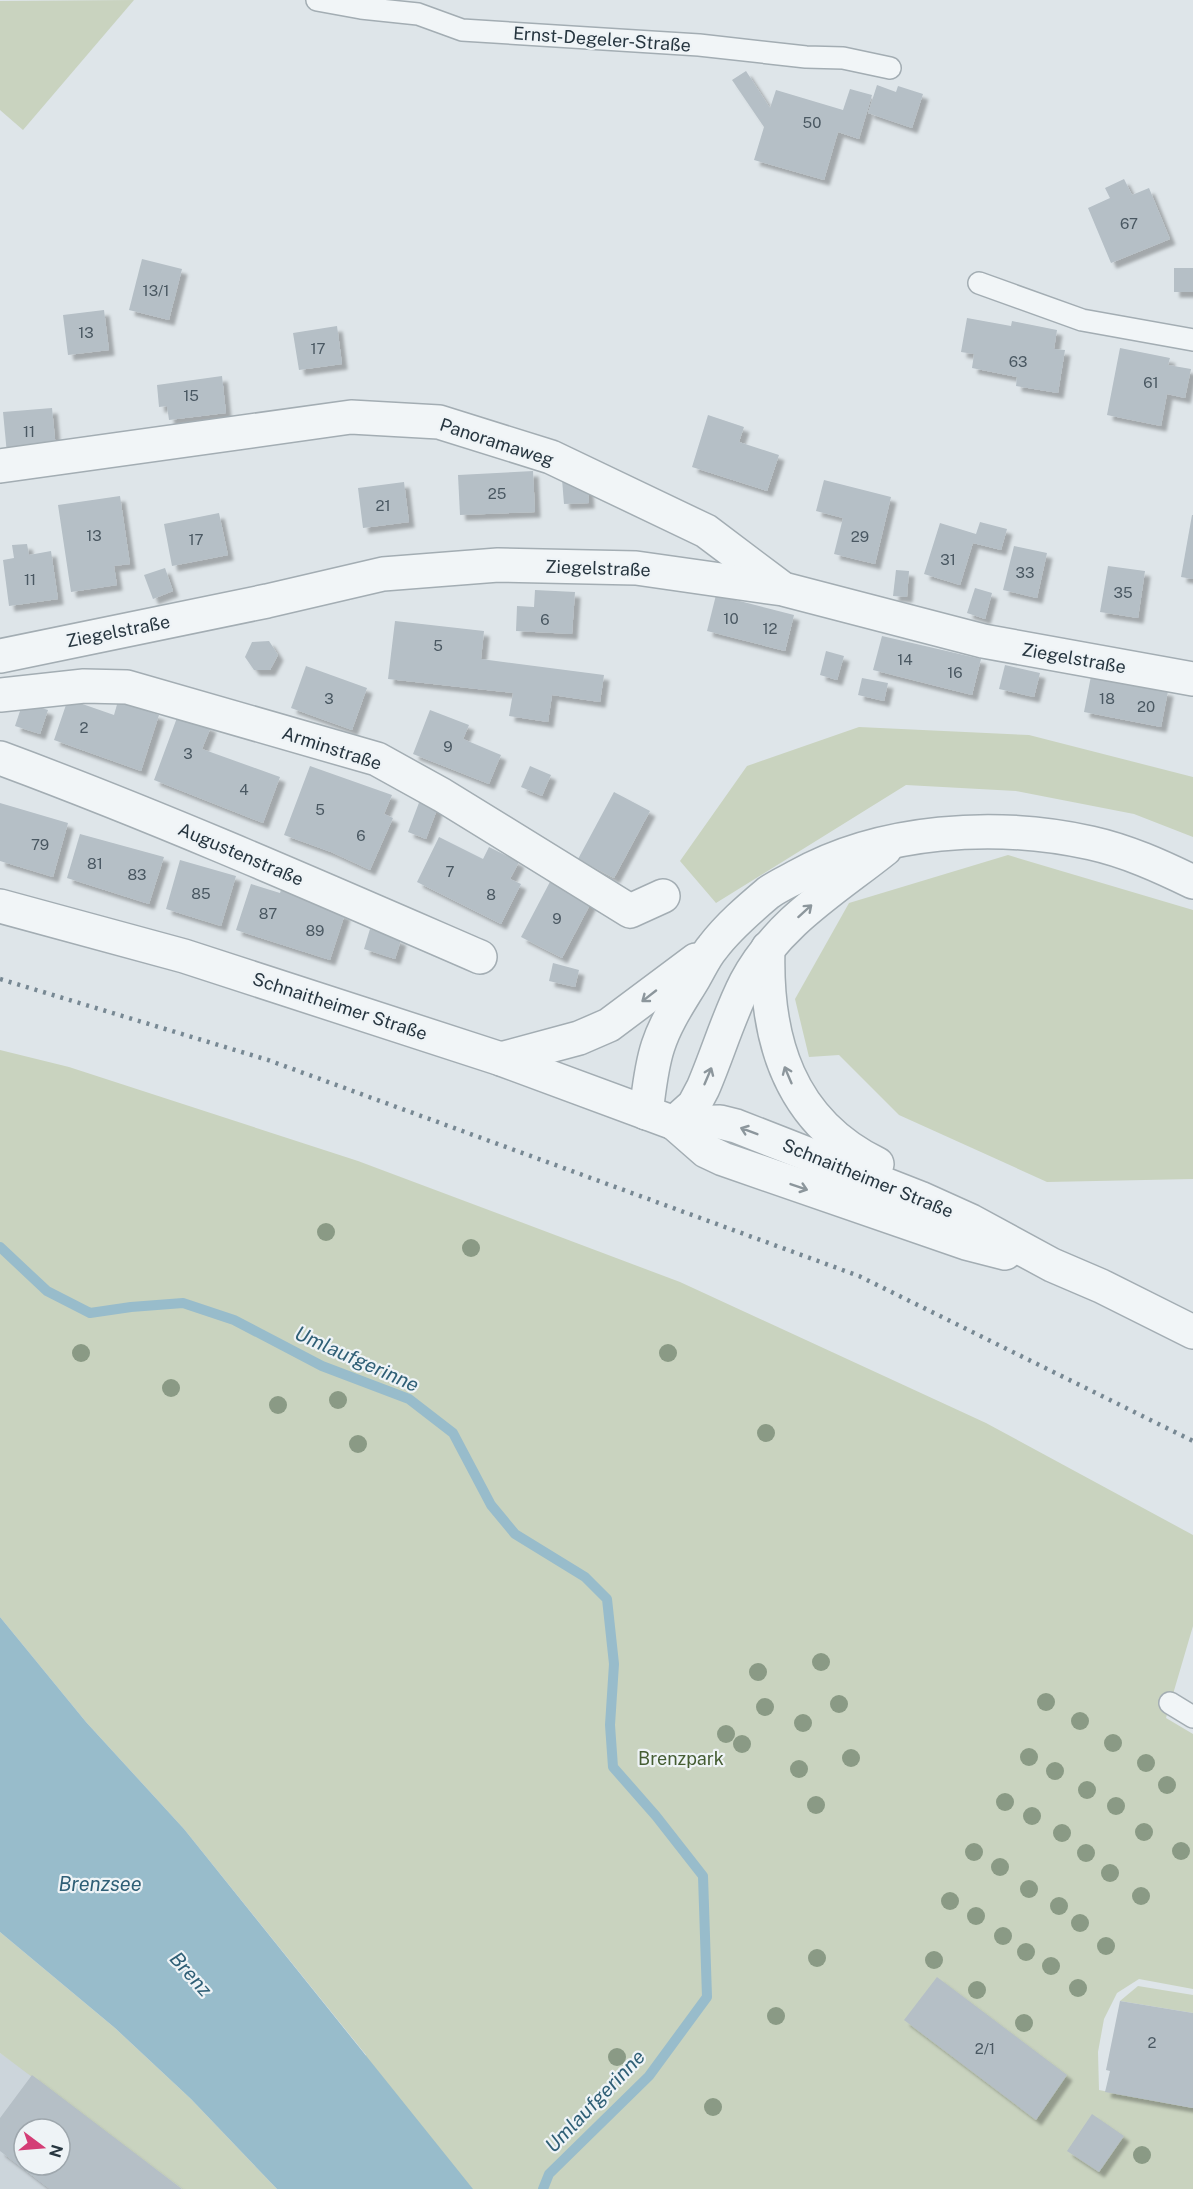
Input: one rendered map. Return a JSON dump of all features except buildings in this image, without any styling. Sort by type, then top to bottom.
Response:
[{"type":"street","name":"Panoramaweg","points":[[0,466],[351,417],[439,422],[551,458],[706,531],[783,589]]},
{"type":"street","name":"Ziegelstraße","points":[[0,656],[267,601],[383,574],[498,565],[636,568],[783,589],[983,641],[1193,679]]},
{"type":"street","name":"Arminstraße","points":[[0,695],[84,686],[127,687],[377,759],[442,795],[630,911],[663,896]]},
{"type":"street","name":"Augustenstraße","points":[[0,758],[84,789],[244,854],[480,957]]},
{"type":"street","points":[[501,1059],[579,1038],[609,1024],[712,948],[770,892],[831,859],[893,842],[921,836],[954,833],[1000,832],[1044,835],[1092,843],[1145,859],[1193,882]]},
{"type":"street","points":[[712,948],[675,1008],[657,1047],[650,1081],[660,1118],[694,1105],[747,981],[768,948],[815,902],[893,842]]},
{"type":"street","name":"Schnaitheimer Straße","points":[[0,906],[184,956],[501,1059],[660,1118],[706,1151],[723,1160],[966,1243],[1052,1265]]},
{"type":"street","points":[[768,948],[767,980],[771,1022],[792,1086],[812,1113],[843,1145],[883,1167],[920,1198]]},
{"type":"street","name":"Schnaitheimer Straße","points":[[660,1118],[736,1125],[920,1198],[971,1221],[1052,1265],[1101,1286],[1193,1332]]},
{"type":"lane","name":"Ernst-Degeler-Straße","points":[[317,0],[418,15],[462,30],[699,45],[806,57],[843,58],[890,68]]},
{"type":"lane","points":[[979,283],[1082,320],[1193,340]]},
{"type":"lane","points":[[1170,1703],[1193,1717]]},
{"type":"shaded area","points":[[0,2053],[32,2075],[182,2189],[0,2189]]},
{"type":"green space","points":[[134,0],[23,130],[0,110],[0,1]]},
{"type":"green space","points":[[859,727],[1029,735],[1193,777],[1193,837],[1134,814],[1016,791],[906,785],[716,903],[680,861],[747,766]]},
{"type":"green space","points":[[1008,855],[1193,910],[1193,1179],[1047,1182],[899,1115],[839,1055],[809,1057],[795,999],[849,903]]},
{"type":"green space","name":"Brenzpark","points":[[0,1050],[69,1067],[358,1161],[680,1282],[986,1423],[1193,1535],[1193,1626],[1166,1718],[1193,1734],[1193,1989],[1139,1979],[1117,1993],[1104,2019],[1098,2052],[1099,2090],[1193,2108],[1193,2189],[292,2189],[366,2055],[184,1829],[86,1722],[0,1617]]},
{"type":"green space","points":[[0,1932],[115,2028],[191,2099],[277,2189],[182,2189],[0,2053]]},
{"type":"green space","points":[[1138,1986],[1193,1995],[1193,2013],[1120,2001]]},
{"type":"water","name":"Brenzsee","points":[[0,1617],[86,1722],[184,1829],[473,2189],[277,2189],[191,2099],[115,2028],[0,1932]]},
{"type":"waterway","name":"Umlaufgerinne","points":[[0,1247],[47,1291],[90,1313],[183,1303],[234,1320],[322,1366],[409,1399],[453,1433],[491,1505],[515,1534],[585,1577],[607,1599],[614,1664],[610,1725],[613,1767],[656,1816],[703,1876],[707,1997],[649,2076],[549,2174],[543,2189]]},
{"type":"railway","points":[[0,979],[268,1060],[859,1276],[1193,1441]]},
{"type":"water label","name":"Brenz","points":[[191,1974]]}]
